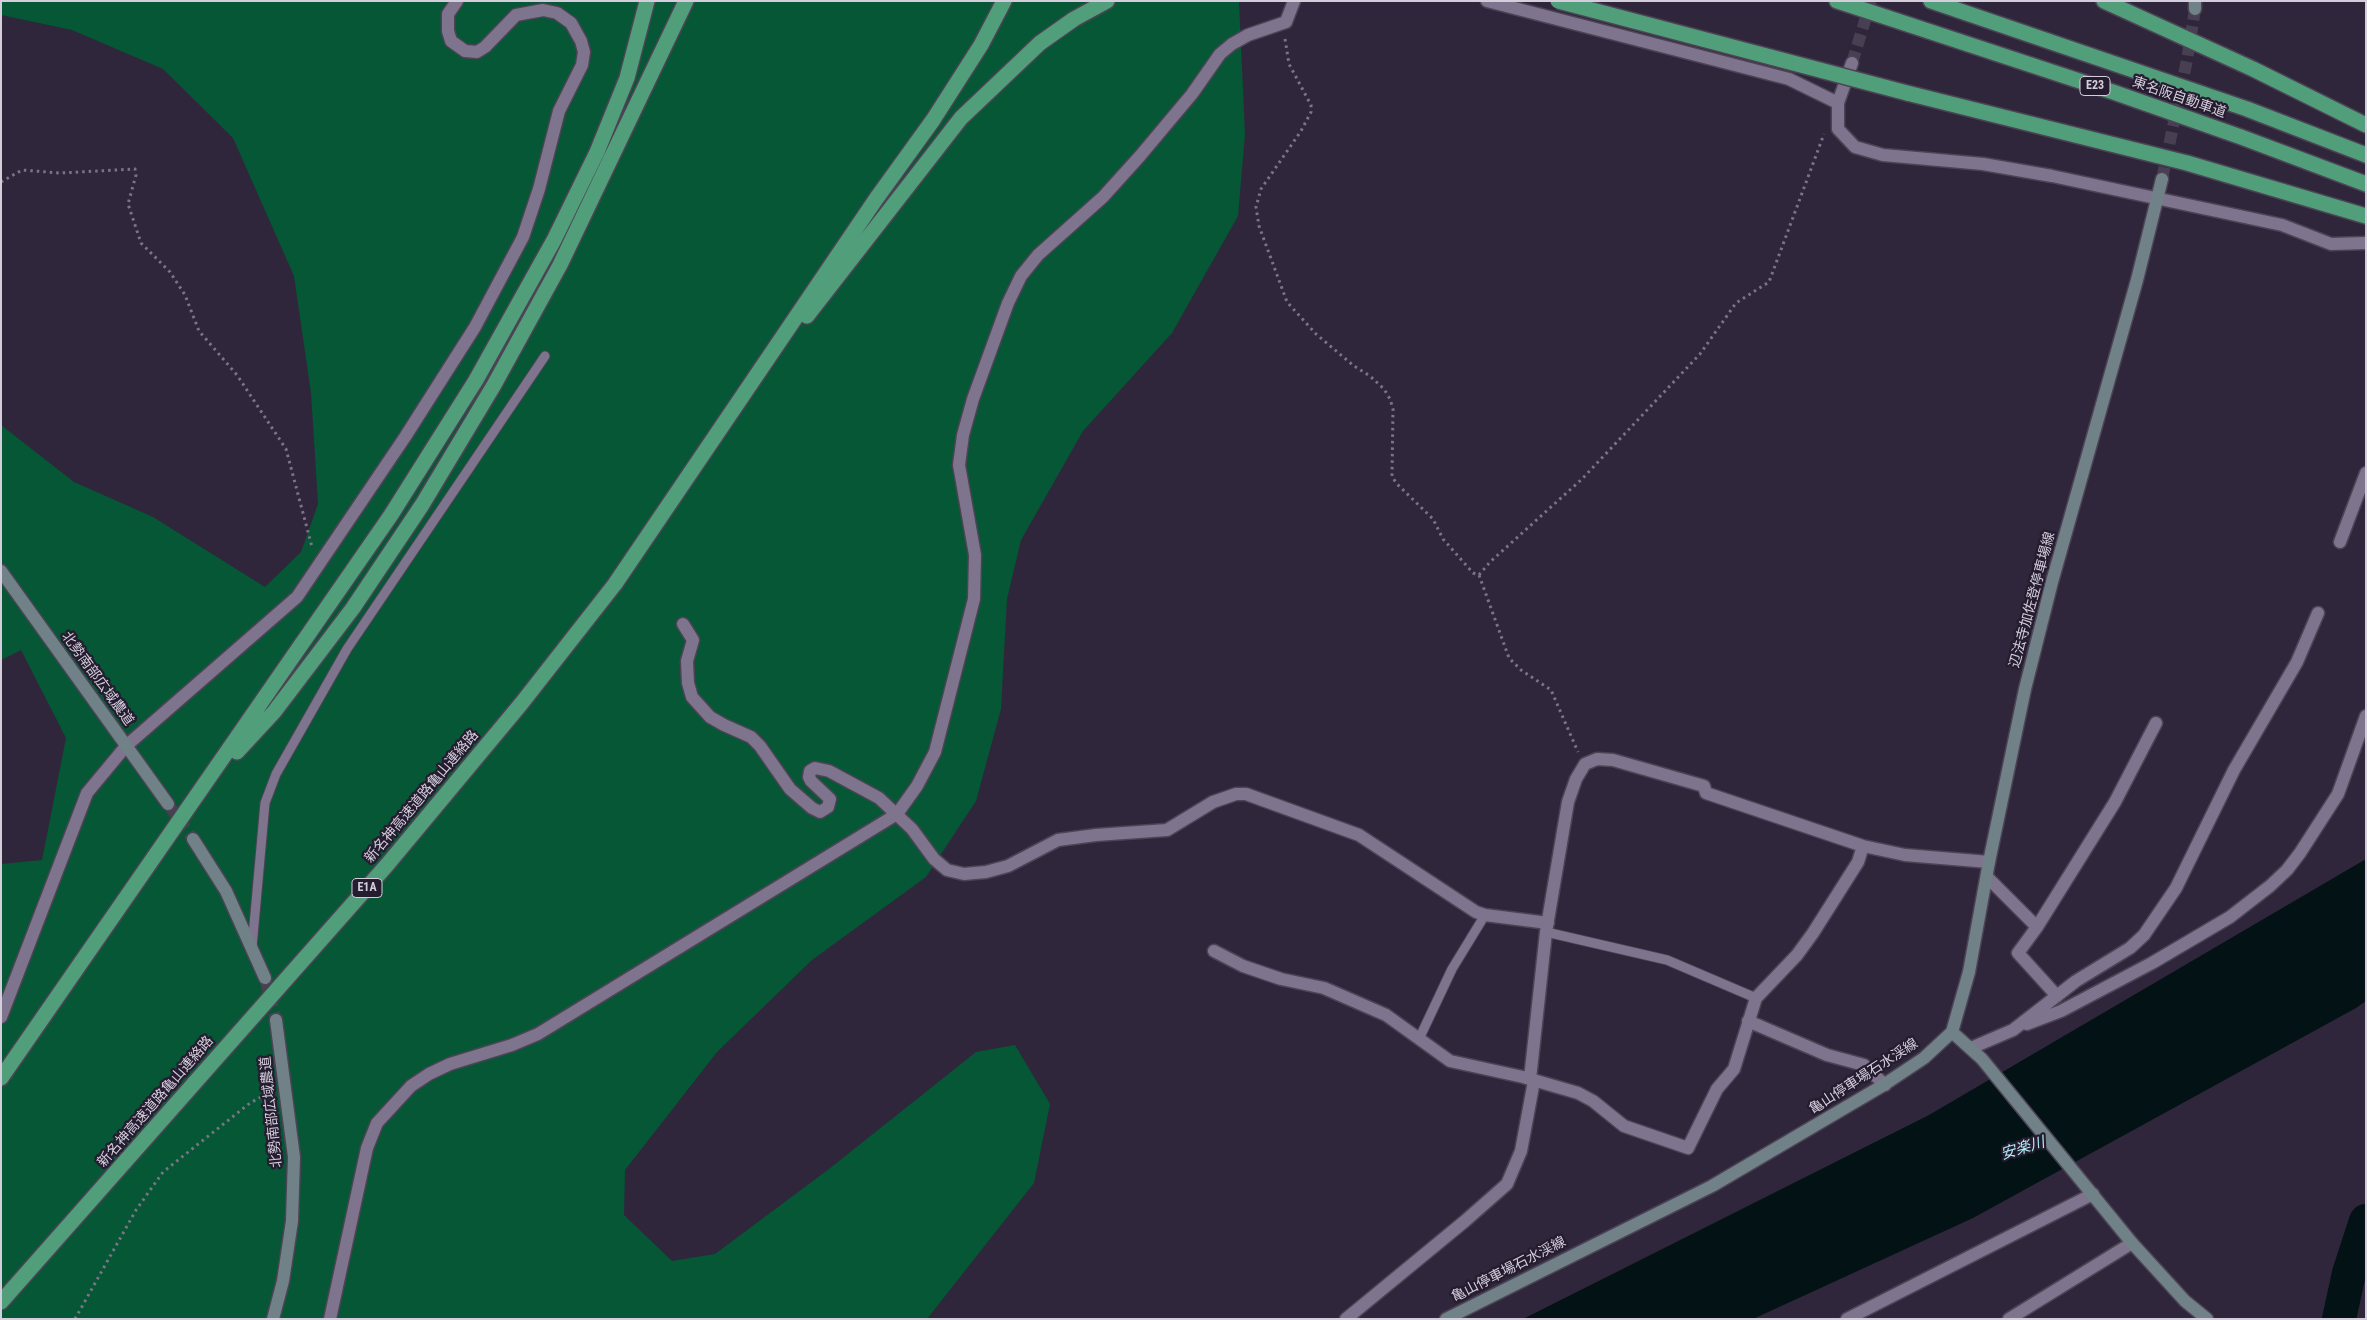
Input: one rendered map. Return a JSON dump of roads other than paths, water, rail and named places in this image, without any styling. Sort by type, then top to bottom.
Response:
[{"type":"highway","points":[[1,1078],[391,515],[476,380],[554,240],[597,152],[627,78],[647,1]]},
{"type":"highway","points":[[195,800],[279,704],[353,608],[422,505],[494,385],[560,265],[686,1]]},
{"type":"highway","points":[[704,451],[876,198],[933,120],[981,44],[1004,1]]},
{"type":"highway","points":[[704,451],[961,118],[1040,43],[1107,1]]},
{"type":"highway","points":[[1558,1],[1907,93],[2187,163],[2366,216]]},
{"type":"highway","name":"東名阪自動車道","points":[[1837,1],[2122,95],[2366,184]]},
{"type":"highway","name":"東名阪自動車道","points":[[1931,1],[2120,64],[2366,155]]},
{"type":"highway","points":[[2104,1],[2253,69],[2366,125]]},
{"type":"highway","name":"新名神高速道路亀山連絡路","points":[[1,1302],[388,865],[614,584],[704,451]]},
{"type":"main road","name":"辺法寺加佐登停車場線","points":[[1952,1032],[1970,972],[1989,862],[2025,689],[2050,592],[2114,366],[2162,179]]},
{"type":"main road","name":"北勢南部広域農道","points":[[1,571],[168,804]]},
{"type":"main road","points":[[193,839],[226,890],[265,978]]},
{"type":"main road","name":"北勢南部広域農道","points":[[273,1319],[283,1280],[292,1221],[294,1157],[289,1105],[276,1020]]},
{"type":"main road","points":[[1952,1032],[1982,1058],[2132,1244],[2185,1301],[2207,1319]]},
{"type":"main road","name":"亀山停車場石水渓線","points":[[1446,1319],[1712,1186],[1885,1085],[1924,1058],[1952,1032]]},
{"type":"street","points":[[1,1017],[87,793],[126,746],[297,597],[405,437],[475,327],[523,237],[539,189],[559,111],[582,65],[584,52],[577,30],[557,13],[543,10],[516,15],[485,47],[477,52],[465,51],[451,41],[448,31],[448,14],[457,1]]},
{"type":"street","points":[[330,1319],[367,1148],[377,1123],[411,1086],[429,1074],[450,1064],[512,1045],[538,1034],[897,814],[917,786],[935,752],[974,599],[975,555],[959,465],[963,435],[1005,312],[1021,276],[1038,255],[1103,197],[1140,156],[1192,94],[1220,54],[1248,34],[1286,22],[1294,1]]},
{"type":"street","points":[[1487,1],[1789,79],[1838,103]]},
{"type":"street","points":[[1852,63],[1838,103],[1838,129],[1855,146],[1883,155],[1993,166],[2157,197],[2282,225],[2331,244],[2366,243]]},
{"type":"street","points":[[2340,542],[2366,473]]},
{"type":"street","points":[[2013,1030],[2076,981],[2130,948],[2144,935],[2176,888],[2234,770],[2297,662],[2318,613]]},
{"type":"street","points":[[683,624],[693,640],[686,661],[688,683],[692,697],[710,717],[724,726],[751,737],[800,799],[820,812],[828,807],[830,800],[811,782],[810,771],[815,768],[830,771],[871,794],[897,814],[912,829],[934,859],[947,870],[973,874],[1008,866],[1058,840],[1096,835],[1167,830],[1213,802],[1230,795],[1246,794],[1359,835],[1476,912],[1485,916],[1547,928]]},
{"type":"street","points":[[1971,1048],[2061,1011],[2152,963],[2230,917],[2270,886],[2288,870],[2338,794],[2366,716]]},
{"type":"street","points":[[2057,996],[2018,953],[2037,927],[2116,802],[2156,723]]},
{"type":"street","points":[[1346,1319],[1507,1184],[1521,1150],[1532,1080],[1547,928],[1568,802],[1576,779],[1584,764],[1597,759],[1613,760],[1704,786],[1706,794],[1863,846],[1905,855],[1989,862]]},
{"type":"street","points":[[1214,951],[1243,966],[1281,979],[1324,988],[1386,1014],[1450,1061],[1578,1093],[1593,1101],[1624,1126],[1688,1148],[1717,1089],[1734,1069],[1756,998],[1797,955],[1813,933],[1858,862],[1863,846]]},
{"type":"street","points":[[1987,877],[2037,927]]},
{"type":"street","points":[[1748,1021],[1827,1055],[1864,1064],[1885,1085]]},
{"type":"street","points":[[1847,1319],[2089,1190]]},
{"type":"street","points":[[2009,1319],[2132,1244]]},
{"type":"lane","points":[[252,952],[265,803],[276,774],[348,649],[545,356]]},
{"type":"lane","points":[[1419,1039],[1452,969],[1485,916]]},
{"type":"lane","points":[[1547,928],[1667,960],[1756,998]]},
{"type":"water","name":"安楽川","points":[[2366,859],[2366,1001],[1973,1218],[1753,1319],[1523,1319],[1929,1115]]},
{"type":"waterway","points":[[2339,1319],[2349,1273],[2366,1221]]},
{"type":"tunnel","points":[[1852,63],[1871,1]]},
{"type":"tunnel","points":[[2162,179],[2187,60],[2195,9]]},
{"type":"tunnel","points":[[168,804],[193,839]]},
{"type":"tunnel","points":[[265,978],[276,1020]]}]
